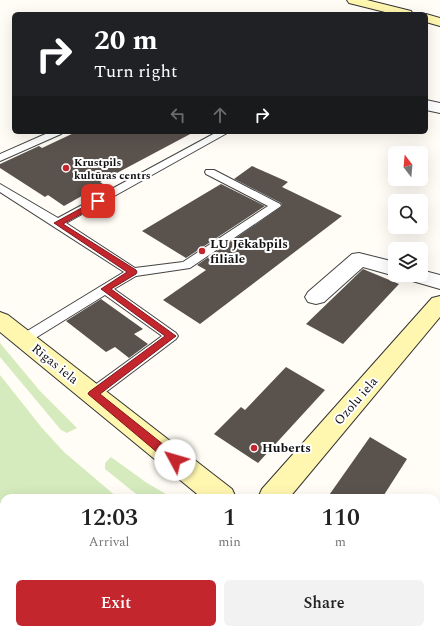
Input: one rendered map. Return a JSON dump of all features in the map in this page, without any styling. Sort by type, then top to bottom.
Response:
[{"type":"street","points":[[353,0],[399,12]]},
{"type":"street","points":[[428,19],[440,22]]},
{"type":"street","points":[[428,105],[440,108]]},
{"type":"street","points":[[316,296],[359,259],[388,267]]},
{"type":"street","points":[[428,278],[440,282]]},
{"type":"street","name":"Ozolu iela","points":[[275,494],[440,304]]},
{"type":"street","name":"Rīgas iela","points":[[0,320],[217,494]]},
{"type":"lane","points":[[0,158],[54,134]]},
{"type":"lane","points":[[58,223],[220,134]]},
{"type":"lane","points":[[24,339],[133,272],[186,265],[276,206],[210,172]]},
{"type":"lane","points":[[0,187],[133,272]]},
{"type":"lane","points":[[0,201],[12,195]]},
{"type":"lane","points":[[93,394],[171,336],[105,289]]},
{"type":"green space","points":[[0,343],[40,391],[77,428],[67,433],[61,430],[0,357]]},
{"type":"green space","points":[[0,375],[42,428],[64,452],[113,494],[0,494]]},
{"type":"green space","points":[[111,457],[147,483],[166,494],[136,494],[105,469],[105,463]]},
{"type":"building","name":"Krustpils kultūras centrs","points":[[72,134],[190,134],[100,182],[103,184],[64,206],[48,195],[45,197],[0,168],[0,164],[39,146],[42,148]]},
{"type":"building","points":[[252,166],[288,182],[282,187],[342,216],[200,324],[163,300],[206,270],[197,265],[282,206],[281,203],[234,179]]},
{"type":"building","points":[[221,184],[265,206],[186,258],[142,231]]},
{"type":"building","points":[[363,269],[388,279],[388,282],[399,284],[343,344],[306,324]]},
{"type":"building","points":[[101,299],[143,329],[134,334],[148,344],[129,358],[115,347],[106,352],[66,321]]},
{"type":"building","points":[[286,367],[325,390],[258,463],[214,434],[241,407],[245,410]]},
{"type":"building","points":[[370,437],[407,459],[385,494],[330,494]]},
{"type":"place","name":"Krustpils kultūras centrs","points":[[66,168]]},
{"type":"place","name":"LU Jēkabpils filiāle","points":[[202,251]]},
{"type":"place","name":"Huberts","points":[[254,448]]},
{"type":"route","points":[[98,201],[58,223],[133,272],[105,289],[171,336],[93,394],[175,460]]}]
